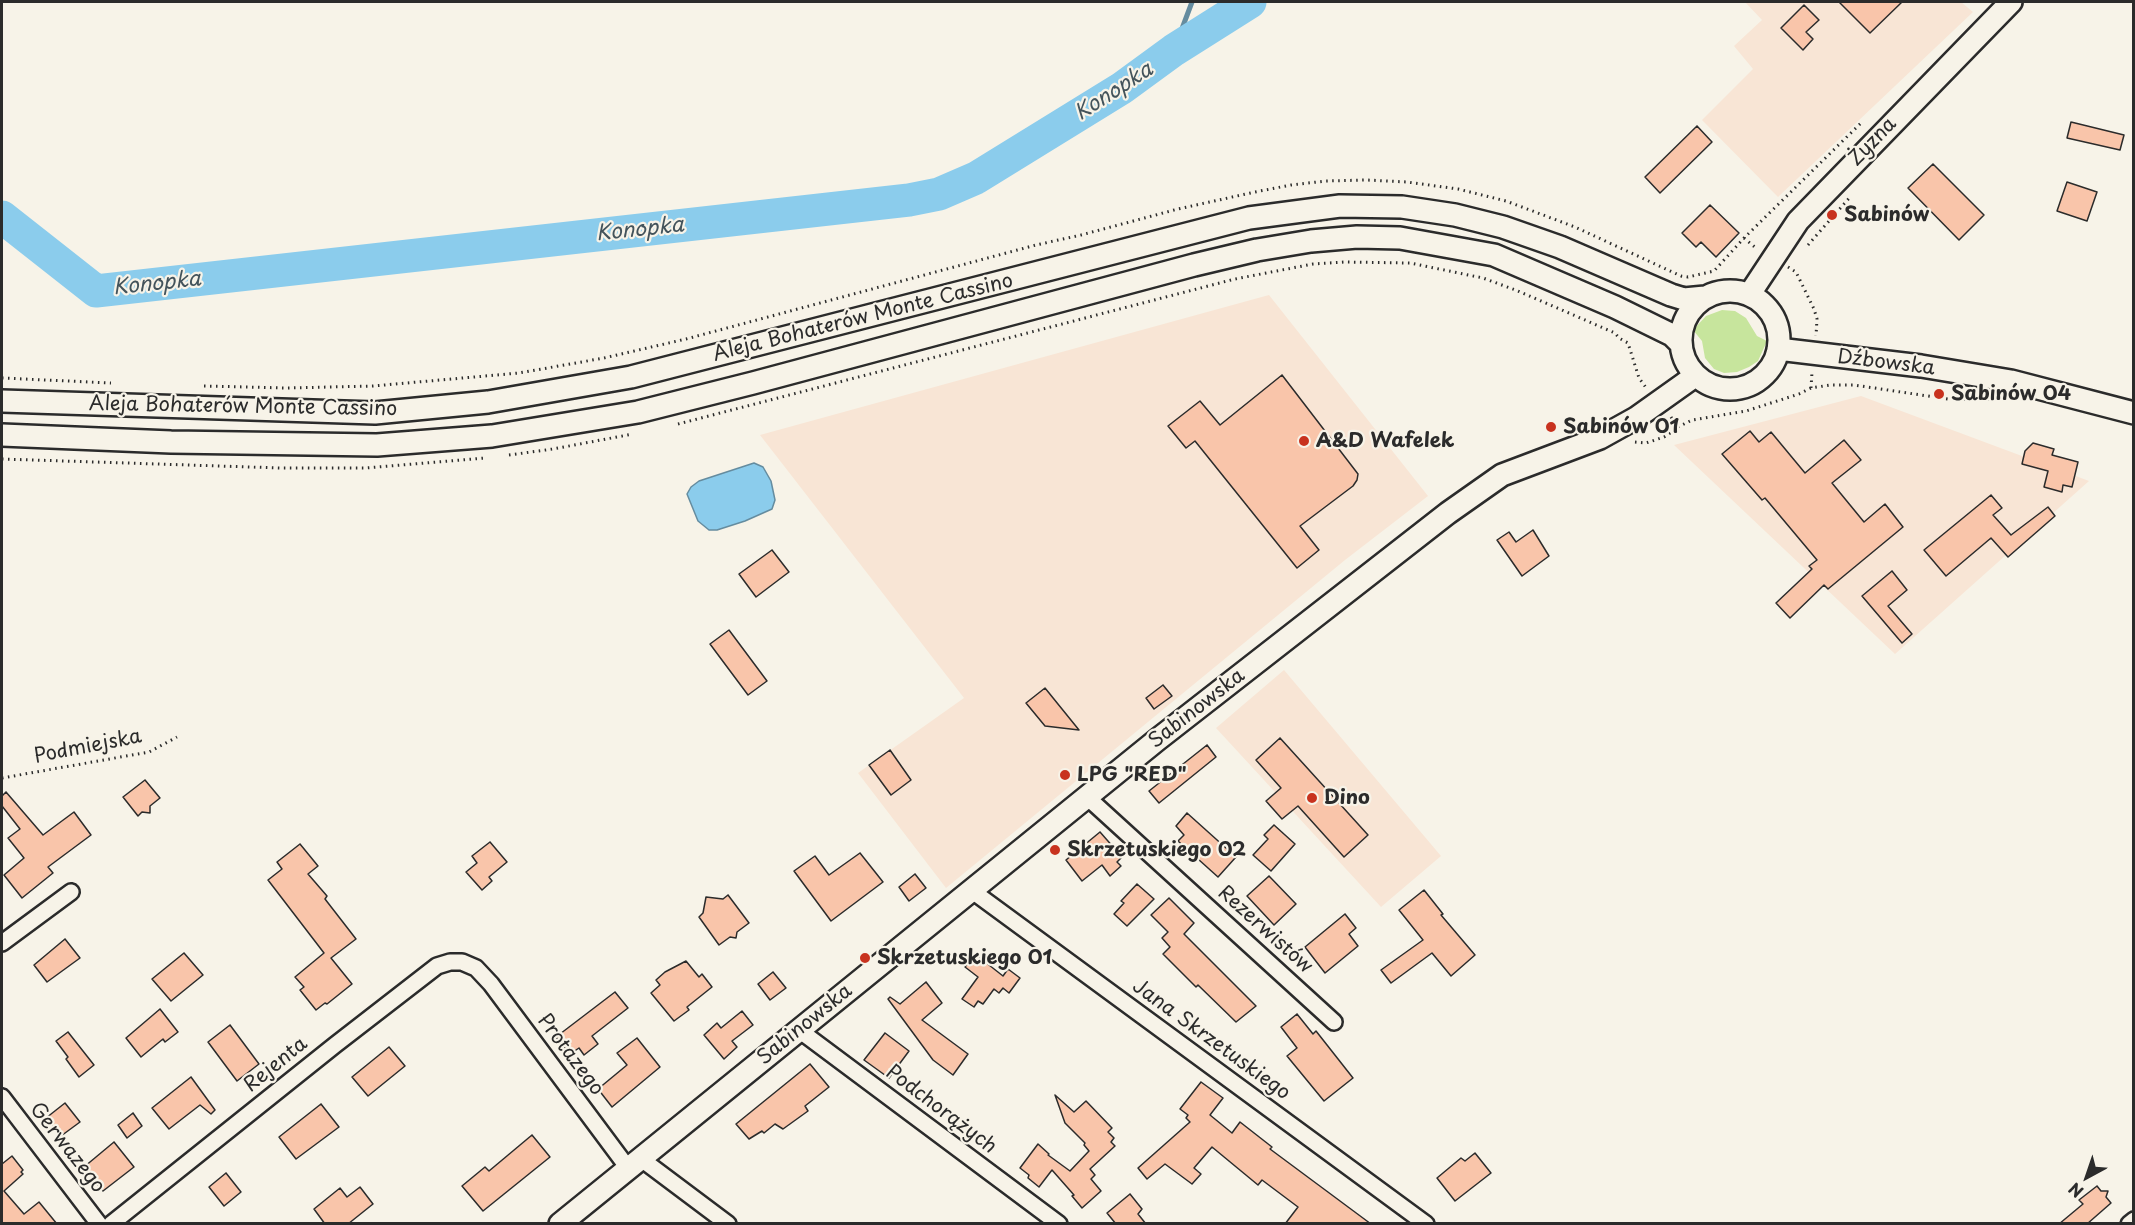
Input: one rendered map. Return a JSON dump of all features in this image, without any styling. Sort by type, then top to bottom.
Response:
[{"type":"main road","name":"Żyzna","points":[[1749,295],[1798,221],[2011,2]]},
{"type":"main road","name":"Aleja Bohaterów Monte Cassino","points":[[2,401],[375,413],[488,402],[631,377],[1249,218],[1340,206],[1402,207],[1455,215],[1560,247],[1671,295],[1684,299],[1705,297]]},
{"type":"main road","name":"Aleja Bohaterów Monte Cassino","points":[[2,435],[171,442],[377,445],[492,436],[638,412],[1194,265],[1311,241],[1357,237],[1400,238],[1494,255],[1616,307],[1672,336],[1680,343]]},
{"type":"main road","points":[[1734,291],[1749,295],[1763,304],[1773,317],[1779,332],[1778,349],[1773,363],[1764,376],[1738,389],[1722,389],[1708,385],[1695,376],[1682,355],[1681,330],[1686,317],[1705,297],[1719,292],[1734,291]]},
{"type":"main road","name":"Dźbowska","points":[[1778,349],[1921,366],[2011,381],[2133,413]]},
{"type":"main road","name":"Sabinowska","points":[[560,1224],[1087,797],[1448,513],[1502,475],[1600,438],[1636,418],[1695,376]]},
{"type":"street","name":"Rezerwistów","points":[[1087,797],[1334,1022]]},
{"type":"street","name":"Jana Skrzetuskiego","points":[[972,890],[1426,1224]]},
{"type":"street","points":[[2,943],[71,892]]},
{"type":"street","name":"Rejenta","points":[[111,1224],[437,966],[450,962],[462,962],[476,968]]},
{"type":"street","name":"Protazego","points":[[476,968],[634,1163],[728,1224]]},
{"type":"street","name":"Podchorążych","points":[[799,1030],[1059,1224]]},
{"type":"street","name":"Gerwazego","points":[[2,1097],[99,1224]]},
{"type":"street","points":[[2129,1224],[2133,1220]]},
{"type":"path","points":[[203,386],[287,388],[373,386],[519,373],[604,358],[686,339],[1178,209],[1273,188],[1326,181],[1407,182],[1458,189],[1506,201],[1575,227],[1681,276],[1688,277],[1714,270],[1861,123],[1877,138]]},
{"type":"path","points":[[1806,247],[1858,189]]},
{"type":"path","points":[[1744,238],[1755,247]]},
{"type":"path","points":[[1796,261],[1791,269],[1796,272],[1814,309],[1817,319],[1816,331]]},
{"type":"path","points":[[1619,338],[1628,343],[1639,378],[1649,391]]},
{"type":"path","points":[[2,378],[120,384]]},
{"type":"path","points":[[1811,378],[1811,388]]},
{"type":"path","points":[[1673,420],[1678,427],[1692,420],[1746,411],[1800,394],[1811,388],[1854,385],[1948,399],[2004,399]]},
{"type":"path","name":"Podmiejska","points":[[2,778],[149,752],[177,737]]},
{"type":"shaded area","points":[[1745,2],[1961,2],[1973,12],[1778,197],[1702,120],[1753,69],[1734,46],[1762,20]]},
{"type":"shaded area","points":[[1269,295],[1428,496],[1345,560],[946,888],[858,773],[964,698],[760,435]]},
{"type":"shaded area","points":[[1861,396],[2089,481],[1895,654],[1674,445]]},
{"type":"shaded area","points":[[1284,670],[1441,856],[1381,907],[1216,728]]},
{"type":"green space","points":[[1722,310],[1735,311],[1746,318],[1757,336],[1767,341],[1758,361],[1737,372],[1724,373],[1714,369],[1705,358],[1702,341],[1693,330],[1706,316]]},
{"type":"water","points":[[754,463],[763,467],[771,481],[775,500],[772,509],[745,521],[717,530],[709,530],[698,521],[687,494],[691,487],[699,481]]},
{"type":"building","points":[[1839,2],[1902,2],[1870,33]]},
{"type":"building","points":[[1804,5],[1819,20],[1806,32],[1813,39],[1803,50],[1781,28]]},
{"type":"building","points":[[2071,122],[2124,135],[2120,150],[2067,138]]},
{"type":"building","points":[[1697,126],[1712,142],[1660,193],[1645,177]]},
{"type":"building","points":[[1933,164],[1984,215],[1959,240],[1908,188]]},
{"type":"building","points":[[2067,182],[2097,192],[2087,221],[2057,211]]},
{"type":"building","points":[[1710,205],[1739,233],[1716,257],[1701,242],[1696,247],[1682,233]]},
{"type":"building","points":[[1282,375],[1358,474],[1353,486],[1300,526],[1319,550],[1297,568],[1195,441],[1186,448],[1168,426],[1200,401],[1220,425]]},
{"type":"building","points":[[1750,431],[1759,442],[1771,432],[1805,473],[1844,440],[1861,460],[1832,483],[1864,522],[1885,504],[1903,527],[1828,589],[1824,585],[1790,618],[1776,603],[1812,569],[1809,566],[1817,560],[1765,498],[1762,500],[1722,454]]},
{"type":"building","points":[[2033,443],[2054,449],[2052,455],[2078,462],[2072,487],[2063,485],[2062,492],[2044,487],[2048,471],[2022,464],[2025,451]]},
{"type":"building","points":[[1991,495],[2002,508],[1993,515],[2011,535],[2048,507],[2055,516],[2008,557],[1991,538],[1946,576],[1924,550]]},
{"type":"building","points":[[1533,530],[1549,556],[1522,576],[1497,540],[1509,532],[1516,542]]},
{"type":"building","points":[[772,550],[789,572],[756,597],[739,574]]},
{"type":"building","points":[[1892,571],[1907,590],[1888,606],[1912,634],[1902,643],[1862,596]]},
{"type":"building","points":[[729,630],[767,681],[748,695],[710,644]]},
{"type":"building","points":[[1163,685],[1172,696],[1154,709],[1146,698]]},
{"type":"building","points":[[1045,688],[1079,730],[1045,726],[1026,703]]},
{"type":"building","name":"Dino","points":[[1280,738],[1368,835],[1344,857],[1298,806],[1282,819],[1266,801],[1281,788],[1256,760]]},
{"type":"building","points":[[1207,745],[1216,757],[1159,803],[1149,791]]},
{"type":"building","points":[[890,750],[911,780],[891,795],[869,765]]},
{"type":"building","points":[[145,780],[160,798],[150,806],[150,813],[142,812],[138,816],[123,797]]},
{"type":"building","points":[[6,792],[43,835],[74,812],[91,835],[48,867],[53,873],[22,898],[4,875],[24,858],[8,838],[20,829],[2,806],[2,796]]},
{"type":"building","points":[[1187,813],[1236,857],[1218,877],[1178,841],[1184,835],[1176,826]]},
{"type":"building","points":[[1274,825],[1295,844],[1271,871],[1253,855],[1268,839],[1264,835]]},
{"type":"building","points":[[1100,832],[1122,857],[1117,862],[1121,866],[1110,876],[1102,865],[1082,881],[1066,860]]},
{"type":"building","points":[[490,842],[507,862],[489,877],[492,881],[482,890],[466,872],[477,863],[472,856]]},
{"type":"building","points":[[300,844],[318,866],[308,874],[327,896],[325,899],[356,939],[331,958],[352,984],[316,1010],[300,990],[304,987],[295,977],[324,953],[268,880],[282,869],[277,862]]},
{"type":"building","points":[[860,853],[883,882],[831,921],[794,871],[815,856],[829,875]]},
{"type":"building","points":[[915,874],[926,888],[909,901],[899,887]]},
{"type":"building","points":[[1269,876],[1296,904],[1274,925],[1247,896]]},
{"type":"building","points":[[1137,884],[1154,899],[1127,926],[1114,914],[1124,903],[1121,901]]},
{"type":"building","points":[[1424,890],[1443,914],[1441,915],[1475,955],[1451,976],[1432,953],[1391,983],[1381,970],[1423,940],[1399,910]]},
{"type":"building","points":[[728,895],[749,923],[737,932],[736,938],[730,937],[719,945],[699,917],[703,913],[706,897],[723,899]]},
{"type":"building","points":[[1169,898],[1194,923],[1184,934],[1256,1006],[1236,1022],[1163,954],[1170,947],[1162,938],[1168,932],[1151,915]]},
{"type":"building","points":[[1345,914],[1356,928],[1349,934],[1358,946],[1325,973],[1305,947]]},
{"type":"building","points":[[65,939],[80,958],[47,982],[34,965]]},
{"type":"building","points":[[184,953],[203,975],[171,1001],[152,979]]},
{"type":"building","points":[[975,954],[1003,976],[1008,969],[1020,978],[1009,993],[1003,988],[999,993],[994,989],[983,1004],[978,1001],[974,1007],[962,999],[978,977],[965,967]]},
{"type":"building","points":[[686,961],[699,977],[702,974],[712,987],[687,1007],[689,1010],[674,1021],[651,993],[660,985],[656,980],[665,972]]},
{"type":"building","points":[[773,972],[786,988],[770,1000],[758,984]]},
{"type":"building","points":[[926,982],[942,1003],[922,1020],[968,1054],[953,1075],[933,1060],[888,999],[890,997],[900,1004]]},
{"type":"building","points":[[615,992],[628,1008],[592,1036],[598,1044],[584,1055],[579,1048],[570,1054],[556,1037]]},
{"type":"building","points":[[160,1009],[178,1032],[165,1042],[163,1039],[141,1057],[126,1038]]},
{"type":"building","points":[[742,1011],[753,1025],[732,1041],[737,1047],[724,1059],[704,1035],[717,1023],[721,1028]]},
{"type":"building","points":[[1297,1014],[1313,1034],[1316,1031],[1353,1078],[1324,1101],[1287,1056],[1297,1048],[1281,1027]]},
{"type":"building","points":[[230,1025],[259,1064],[237,1081],[208,1042]]},
{"type":"building","points":[[68,1032],[94,1065],[79,1077],[56,1041]]},
{"type":"building","points":[[885,1033],[909,1051],[889,1078],[864,1060]]},
{"type":"building","points":[[637,1038],[660,1067],[612,1107],[598,1089],[627,1065],[617,1053]]},
{"type":"building","points":[[389,1047],[405,1066],[368,1096],[352,1077]]},
{"type":"building","points":[[810,1064],[829,1087],[805,1106],[808,1111],[783,1129],[775,1124],[764,1133],[762,1131],[749,1139],[736,1124]]},
{"type":"building","points":[[191,1077],[215,1110],[211,1114],[200,1105],[169,1129],[152,1108]]},
{"type":"building","points":[[1201,1082],[1223,1098],[1210,1115],[1232,1133],[1240,1122],[1272,1147],[1270,1149],[1371,1224],[1285,1224],[1298,1207],[1262,1180],[1258,1185],[1212,1147],[1194,1168],[1201,1174],[1192,1184],[1165,1164],[1147,1179],[1138,1168],[1190,1122],[1186,1118],[1188,1115],[1180,1109]]},
{"type":"building","points":[[1055,1095],[1074,1112],[1086,1101],[1112,1128],[1108,1132],[1114,1138],[1111,1142],[1115,1146],[1090,1169],[1095,1175],[1091,1179],[1101,1191],[1082,1208],[1052,1170],[1039,1187],[1020,1168],[1038,1144],[1048,1155],[1070,1171],[1089,1151],[1085,1143],[1065,1123]]},
{"type":"building","points":[[65,1103],[80,1122],[61,1136],[46,1118]]},
{"type":"building","points":[[321,1104],[339,1127],[296,1159],[279,1137]]},
{"type":"building","points":[[133,1113],[142,1126],[127,1138],[118,1125]]},
{"type":"building","points":[[532,1135],[550,1157],[483,1211],[462,1186],[485,1167],[489,1171]]},
{"type":"building","points":[[114,1142],[134,1167],[103,1191],[84,1167]]},
{"type":"building","points":[[1475,1153],[1491,1173],[1455,1201],[1437,1178],[1461,1158],[1465,1161]]},
{"type":"building","points":[[12,1156],[23,1170],[21,1172],[23,1174],[4,1191],[24,1214],[39,1202],[57,1224],[2,1224],[2,1164]]},
{"type":"building","points":[[226,1173],[241,1192],[224,1206],[209,1187]]},
{"type":"building","points":[[2097,1186],[2101,1191],[2108,1191],[2106,1197],[2111,1203],[2087,1224],[2059,1224],[2083,1204],[2079,1200]]},
{"type":"building","points":[[360,1187],[373,1204],[348,1224],[325,1224],[314,1209],[340,1188],[347,1197]]},
{"type":"building","points":[[1130,1194],[1142,1209],[1138,1214],[1146,1224],[1116,1224],[1107,1213]]},
{"type":"waterway","points":[[1174,50],[1192,2]]},
{"type":"waterway","name":"Konopka","points":[[2,217],[96,291],[909,200],[939,194],[976,178],[1122,88],[1174,50],[1250,2]]},
{"type":"place","name":"Sabinów","points":[[1832,215]]},
{"type":"place","name":"Sabinów 04","points":[[1939,394]]},
{"type":"place","name":"Sabinów 01","points":[[1551,427]]},
{"type":"place","name":"A&D Wafelek","points":[[1304,441]]},
{"type":"place","name":"LPG \"RED\"","points":[[1065,775]]},
{"type":"place","name":"Dino","points":[[1312,798]]},
{"type":"place","name":"Skrzetuskiego 02","points":[[1055,850]]},
{"type":"place","name":"Skrzetuskiego 01","points":[[865,958]]}]
